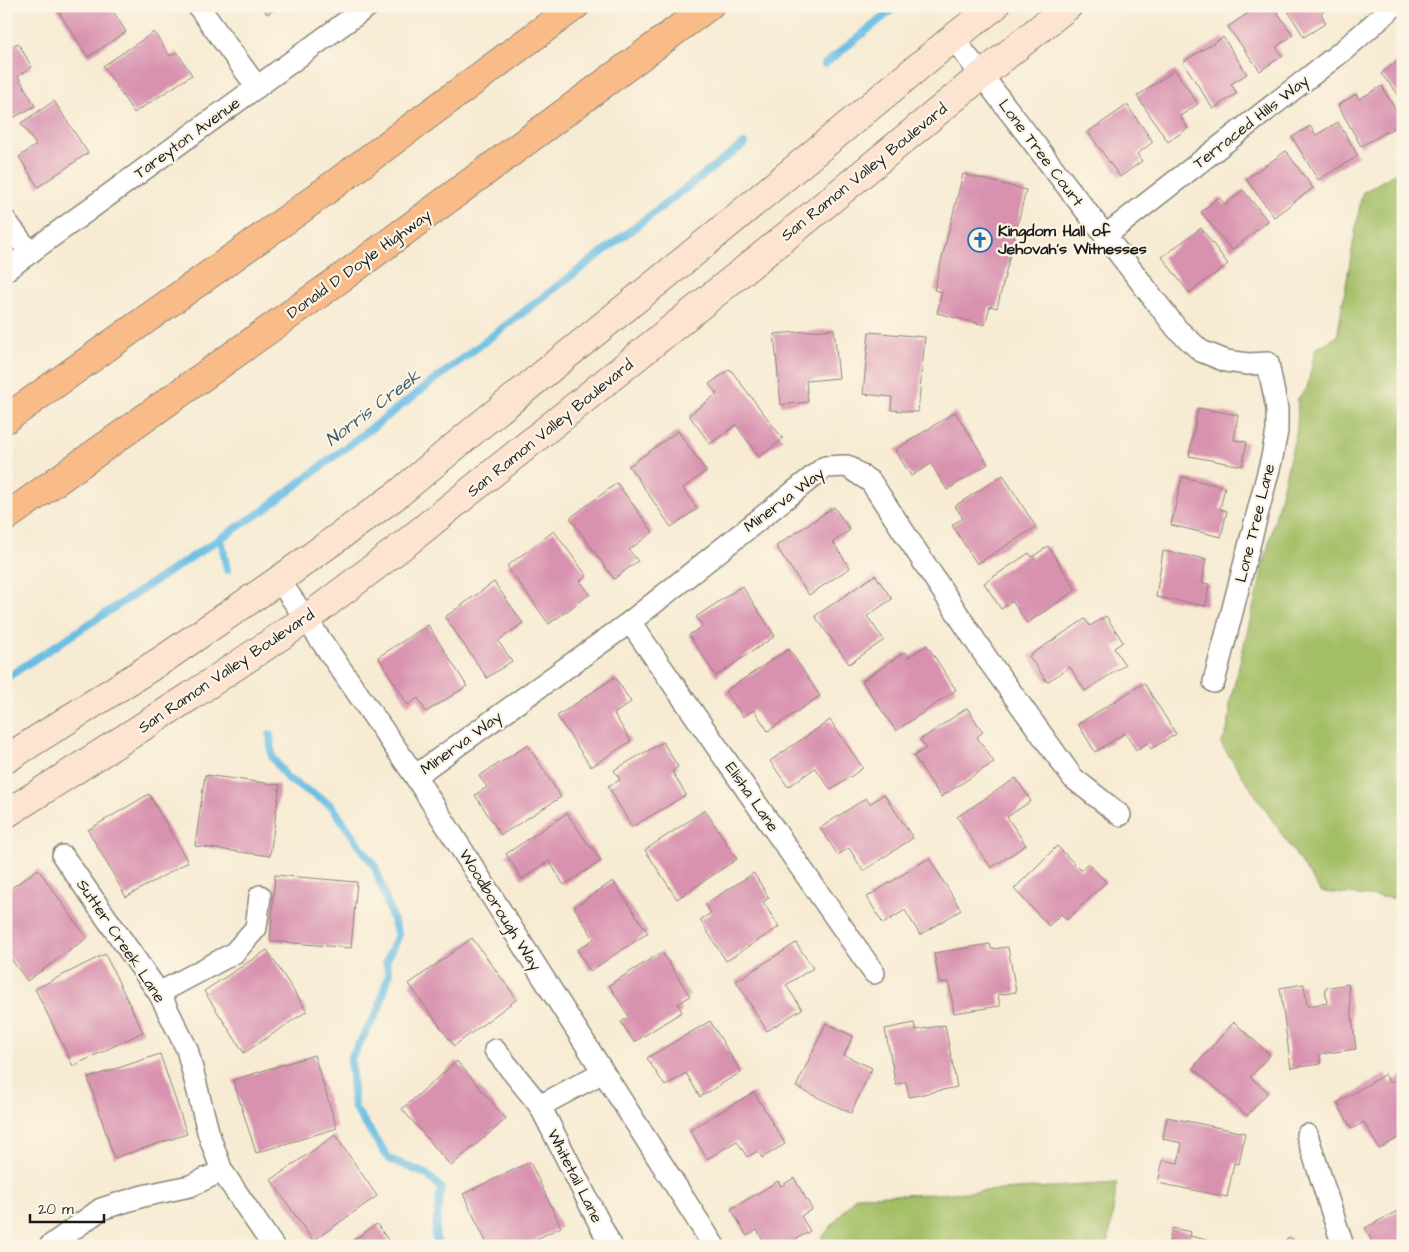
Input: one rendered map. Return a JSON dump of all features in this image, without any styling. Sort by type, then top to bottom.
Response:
[{"type":"highway","points":[[6,419],[297,212],[575,6]]},
{"type":"highway","name":"Donald D Doyle Highway","points":[[6,517],[344,276],[709,6]]},
{"type":"main road","points":[[6,759],[165,658],[279,580],[398,494],[953,38],[995,6]]},
{"type":"main road","name":"San Ramon Valley Boulevard","points":[[6,814],[191,696],[306,619],[406,543],[810,218],[1068,6]]},
{"type":"street","points":[[198,6],[258,87]]},
{"type":"street","name":"Tareyton Avenue","points":[[6,270],[368,6]]},
{"type":"street","name":"Terraced Hills Way","points":[[1105,236],[1345,48],[1394,6]]},
{"type":"street","name":"Lone Tree Court","points":[[953,38],[1177,328],[1202,351],[1226,361],[1248,364],[1268,363]]},
{"type":"street","points":[[6,220],[30,253]]},
{"type":"street","name":"Lone Tree Lane","points":[[1214,682],[1277,431],[1277,408],[1268,363]]},
{"type":"street","name":"Minerva Way","points":[[415,776],[630,622],[824,466],[847,466],[870,482],[988,660],[1072,778],[1120,815]]},
{"type":"street","name":"Woodborough Way","points":[[279,580],[415,776],[714,1246]]},
{"type":"street","name":"Elisha Lane","points":[[630,622],[874,973]]},
{"type":"street","name":"Sutter Creek Lane","points":[[63,856],[159,993],[188,1048],[209,1135],[222,1171],[273,1246]]},
{"type":"street","points":[[159,993],[234,952],[256,928],[260,896]]},
{"type":"street","name":"Whitetail Lane","points":[[495,1050],[540,1106],[611,1246]]},
{"type":"street","points":[[540,1106],[603,1072]]},
{"type":"street","points":[[1307,1135],[1343,1246]]},
{"type":"street","points":[[50,1246],[101,1209],[143,1196],[190,1186],[222,1171]]},
{"type":"green space","points":[[1403,167],[1403,899],[1321,892],[1221,744],[1227,729],[1230,702],[1297,429],[1298,398],[1307,388],[1316,348],[1337,337],[1362,193]]},
{"type":"green space","points":[[1117,1183],[1108,1246],[815,1246],[856,1196],[935,1194]]},
{"type":"building","points":[[55,6],[110,6],[126,32],[88,57]]},
{"type":"building","points":[[262,6],[279,6],[267,14]]},
{"type":"building","points":[[1258,6],[1273,6],[1293,35],[1276,47],[1282,56],[1260,71],[1228,27]]},
{"type":"building","points":[[1285,6],[1331,6],[1321,13],[1326,23],[1304,37]]},
{"type":"building","points":[[154,32],[170,56],[177,52],[192,75],[134,113],[103,66]]},
{"type":"building","points":[[1223,37],[1247,74],[1231,84],[1237,93],[1213,109],[1183,62]]},
{"type":"building","points":[[18,43],[32,67],[18,76],[35,106],[6,122],[6,49]]},
{"type":"building","points":[[1403,56],[1403,100],[1381,74]]},
{"type":"building","points":[[1175,70],[1198,104],[1180,116],[1188,128],[1168,142],[1137,96]]},
{"type":"building","points":[[1382,86],[1403,123],[1361,146],[1338,105],[1356,94],[1359,99]]},
{"type":"building","points":[[54,101],[88,153],[38,187],[19,157],[36,145],[21,123]]},
{"type":"building","points":[[1127,105],[1153,142],[1137,154],[1142,161],[1120,177],[1088,132]]},
{"type":"building","points":[[1338,122],[1358,156],[1318,180],[1292,137],[1310,126],[1316,135]]},
{"type":"building","points":[[1286,151],[1313,188],[1274,217],[1246,179]]},
{"type":"building","name":"Kingdom Hall of Jehovah's Witnesses","points":[[963,174],[1026,190],[997,308],[990,306],[985,325],[937,313],[942,292],[934,290]]},
{"type":"building","points":[[1243,190],[1268,221],[1232,250],[1201,212],[1219,197],[1225,205]]},
{"type":"building","points":[[1201,228],[1228,264],[1189,293],[1162,257]]},
{"type":"building","points":[[834,329],[839,378],[806,381],[808,402],[781,405],[774,334]]},
{"type":"building","points":[[869,332],[925,337],[918,412],[891,410],[892,397],[863,394]]},
{"type":"building","points":[[730,369],[783,439],[759,457],[736,425],[710,444],[689,415],[717,394],[709,384]]},
{"type":"building","points":[[1198,408],[1238,415],[1234,440],[1247,442],[1242,466],[1189,456]]},
{"type":"building","points":[[955,412],[988,464],[947,490],[931,464],[911,476],[895,450]]},
{"type":"building","points":[[678,431],[706,471],[683,488],[697,509],[671,527],[629,466]]},
{"type":"building","points":[[1003,475],[1036,527],[977,564],[952,525],[963,518],[955,506]]},
{"type":"building","points":[[1182,477],[1225,487],[1220,509],[1227,511],[1221,537],[1171,525]]},
{"type":"building","points":[[617,483],[653,532],[629,550],[638,561],[614,579],[570,518]]},
{"type":"building","points":[[834,507],[850,530],[833,542],[850,568],[809,595],[776,546]]},
{"type":"building","points":[[554,531],[587,576],[580,581],[590,594],[549,624],[507,566]]},
{"type":"building","points":[[1048,546],[1076,590],[1027,623],[1012,601],[1001,609],[984,583],[1029,553],[1032,557]]},
{"type":"building","points":[[1163,551],[1206,559],[1202,583],[1209,584],[1206,606],[1156,597]]},
{"type":"building","points":[[875,575],[892,599],[867,616],[884,640],[849,664],[815,616]]},
{"type":"building","points":[[494,582],[523,623],[498,641],[512,661],[487,678],[445,617]]},
{"type":"building","points":[[742,586],[775,636],[716,676],[689,635],[703,626],[696,617]]},
{"type":"building","points":[[1106,616],[1123,642],[1114,648],[1125,665],[1085,691],[1070,667],[1047,682],[1029,656],[1085,619],[1090,626]]},
{"type":"building","points":[[428,625],[467,686],[426,712],[418,698],[408,705],[378,657]]},
{"type":"building","points":[[927,645],[956,690],[896,731],[862,681],[905,652],[909,657]]},
{"type":"building","points":[[789,649],[820,696],[768,731],[754,710],[743,717],[725,691]]},
{"type":"building","points":[[615,677],[631,702],[614,714],[631,741],[591,767],[557,716]]},
{"type":"building","points":[[1144,683],[1176,734],[1151,749],[1148,743],[1136,750],[1125,733],[1095,752],[1078,724]]},
{"type":"building","points":[[967,708],[983,732],[977,737],[994,762],[941,797],[914,756],[926,748],[920,740]]},
{"type":"building","points":[[830,720],[863,768],[831,790],[815,768],[788,787],[770,761]]},
{"type":"building","points":[[663,742],[678,767],[672,771],[686,795],[632,827],[608,786],[620,780],[614,770]]},
{"type":"building","points":[[528,745],[561,797],[501,835],[475,795],[487,787],[479,776]]},
{"type":"building","points":[[205,775],[280,785],[270,856],[195,846]]},
{"type":"building","points":[[1016,778],[1031,801],[1007,817],[1026,845],[991,868],[957,817]]},
{"type":"building","points":[[149,794],[188,862],[126,897],[88,830]]},
{"type":"building","points":[[884,794],[913,838],[863,871],[849,848],[838,855],[820,828],[866,798],[870,804]]},
{"type":"building","points":[[705,810],[737,859],[677,899],[645,850]]},
{"type":"building","points":[[567,813],[601,861],[564,885],[549,861],[522,879],[506,854]]},
{"type":"building","points":[[1057,846],[1081,870],[1088,863],[1106,882],[1067,920],[1061,914],[1049,926],[1014,889]]},
{"type":"building","points":[[929,858],[961,910],[920,935],[905,910],[883,924],[867,897]]},
{"type":"building","points":[[38,869],[87,938],[27,981],[6,952],[6,892]]},
{"type":"building","points":[[754,873],[769,898],[763,902],[779,927],[726,961],[700,920],[711,913],[705,904]]},
{"type":"building","points":[[275,875],[357,882],[351,948],[270,941]]},
{"type":"building","points":[[613,881],[648,933],[590,971],[577,950],[594,939],[574,907]]},
{"type":"building","points":[[472,938],[517,999],[454,1046],[409,984]]},
{"type":"building","points":[[796,943],[813,968],[786,985],[802,1009],[767,1031],[736,981]]},
{"type":"building","points":[[990,944],[991,949],[1008,947],[1016,992],[998,995],[1000,1006],[954,1013],[949,982],[939,983],[934,953]]},
{"type":"building","points":[[267,950],[307,1011],[244,1053],[204,991]]},
{"type":"building","points":[[662,952],[690,996],[678,1004],[682,1012],[634,1042],[621,1022],[629,1017],[609,985]]},
{"type":"building","points":[[105,954],[143,1032],[73,1066],[35,989]]},
{"type":"building","points":[[1304,984],[1307,1006],[1327,1003],[1325,988],[1348,984],[1356,1049],[1320,1054],[1321,1064],[1291,1068],[1280,988]]},
{"type":"building","points":[[710,1021],[741,1072],[700,1097],[686,1073],[665,1086],[647,1058]]},
{"type":"building","points":[[1234,1022],[1270,1055],[1250,1077],[1268,1092],[1247,1116],[1193,1068]]},
{"type":"building","points":[[826,1023],[853,1036],[844,1055],[872,1068],[851,1113],[796,1087]]},
{"type":"building","points":[[914,1023],[916,1030],[945,1025],[957,1087],[909,1097],[906,1082],[896,1085],[885,1029]]},
{"type":"building","points":[[160,1054],[187,1134],[114,1158],[88,1078]]},
{"type":"building","points":[[314,1055],[337,1128],[256,1153],[233,1080]]},
{"type":"building","points":[[457,1061],[506,1119],[451,1166],[402,1109]]},
{"type":"building","points":[[1385,1074],[1390,1083],[1403,1075],[1403,1135],[1379,1149],[1364,1122],[1352,1129],[1337,1103]]},
{"type":"building","points":[[754,1092],[785,1144],[762,1158],[758,1151],[747,1157],[737,1141],[707,1159],[690,1130]]},
{"type":"building","points":[[1167,1117],[1245,1133],[1239,1164],[1234,1163],[1227,1197],[1158,1183],[1163,1160],[1178,1163],[1182,1143],[1163,1139]]},
{"type":"building","points":[[335,1135],[377,1196],[313,1241],[271,1180]]},
{"type":"building","points":[[530,1162],[561,1227],[522,1246],[488,1246],[463,1194]]},
{"type":"building","points":[[794,1178],[812,1209],[801,1216],[810,1231],[785,1246],[766,1246],[757,1230],[747,1236],[731,1209],[778,1181],[781,1186]]},
{"type":"building","points":[[1403,1208],[1403,1246],[1374,1246],[1365,1228]]},
{"type":"building","points":[[377,1224],[392,1246],[344,1246]]},
{"type":"building","points":[[1172,1228],[1191,1232],[1190,1236],[1219,1243],[1218,1246],[1168,1246]]},
{"type":"building","points":[[1290,1237],[1296,1246],[1278,1246]]},
{"type":"waterway","points":[[825,64],[897,6]]},
{"type":"waterway","name":"Norris Creek","points":[[6,678],[264,510],[744,144]]},
{"type":"waterway","points":[[221,538],[227,570]]},
{"type":"waterway","points":[[270,735],[272,757],[288,779],[331,805],[375,867],[398,935],[386,962],[389,974],[379,1009],[351,1058],[354,1107],[389,1159],[426,1174],[441,1188],[435,1236],[440,1246]]},
{"type":"place","name":"Kingdom Hall of Jehovah's Witnesses","points":[[980,240]]}]
